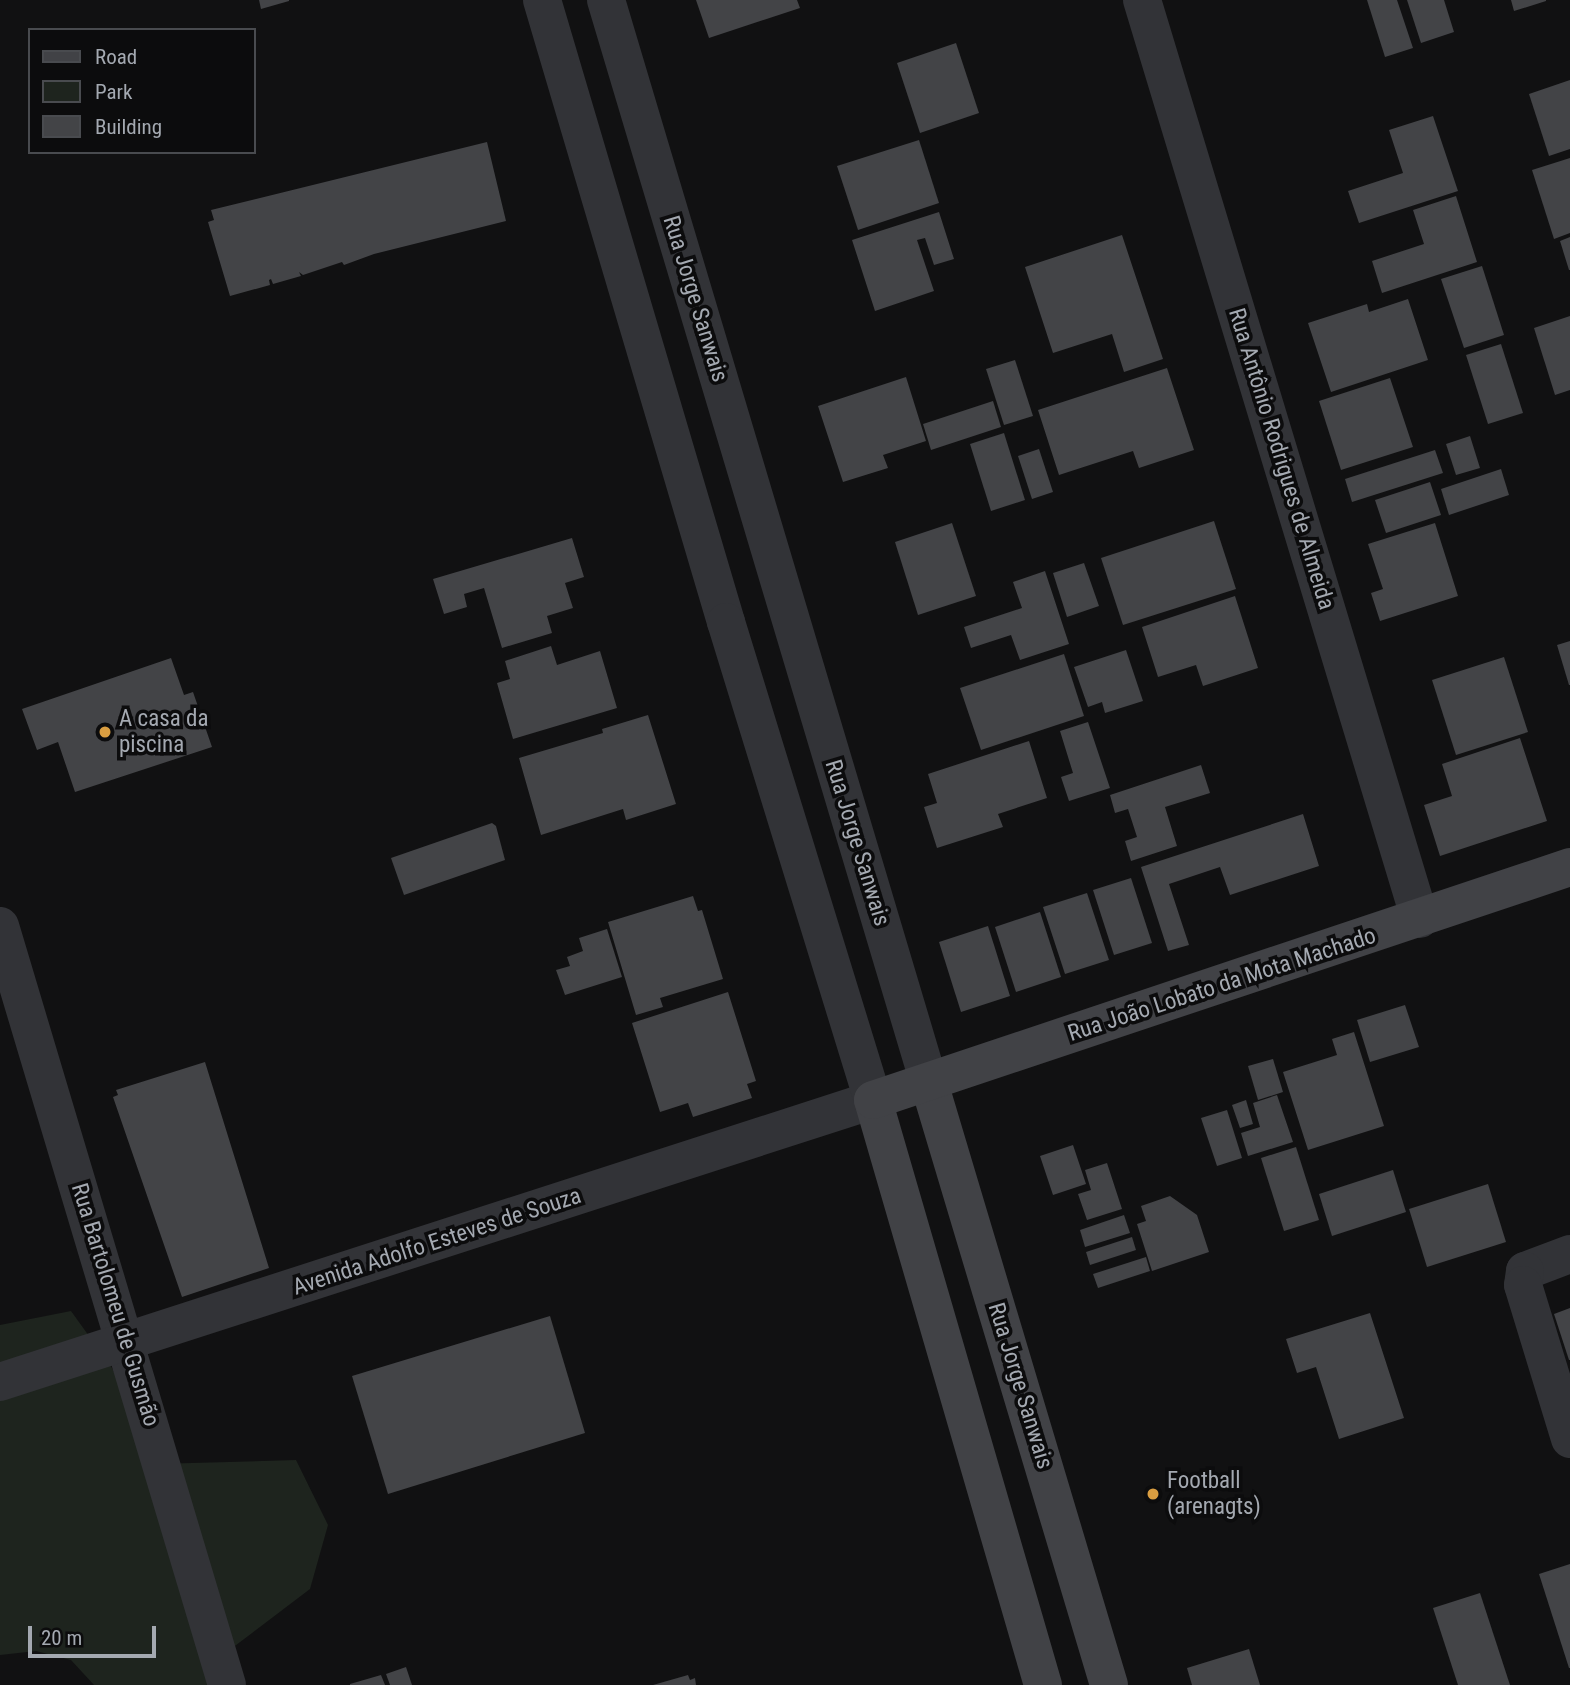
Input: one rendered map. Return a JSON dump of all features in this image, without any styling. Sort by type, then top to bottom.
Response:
[{"type":"main road","name":"Rua João Lobato da Mota Machado","points":[[873,1100],[1570,867]]},
{"type":"main road","name":"Rua Jorge Sanwais","points":[[929,1083],[1110,1685]]},
{"type":"main road","points":[[873,1100],[1043,1685]]},
{"type":"street","points":[[542,0],[726,622],[873,1100]]},
{"type":"street","name":"Rua Jorge Sanwais","points":[[606,0],[929,1083]]},
{"type":"street","name":"Rua Antônio Rodrigues de Almeida","points":[[1142,0],[1420,919]]},
{"type":"street","name":"Rua Bartolomeu de Gusmão","points":[[0,926],[127,1342],[227,1685]]},
{"type":"street","name":"Avenida Adolfo Esteves de Souza","points":[[0,1382],[873,1100]]},
{"type":"street","points":[[1570,1254],[1525,1271],[1523,1285],[1570,1439]]},
{"type":"green space","points":[[71,1311],[112,1368],[156,1464],[296,1460],[328,1525],[310,1589],[219,1658],[208,1685],[94,1685],[71,1660],[36,1651],[0,1655],[0,1325]]},
{"type":"building","points":[[259,0],[289,0],[289,1],[261,9]]},
{"type":"building","points":[[696,0],[797,0],[800,8],[709,38]]},
{"type":"building","points":[[1367,0],[1397,0],[1413,48],[1385,57]]},
{"type":"building","points":[[1407,0],[1444,0],[1454,32],[1421,43]]},
{"type":"building","points":[[1511,0],[1546,0],[1546,1],[1514,11]]},
{"type":"building","points":[[956,43],[979,113],[920,133],[897,63]]},
{"type":"building","points":[[1570,80],[1570,149],[1549,156],[1529,94]]},
{"type":"building","points":[[1433,116],[1458,191],[1359,223],[1348,191],[1403,173],[1389,130]]},
{"type":"building","points":[[919,140],[939,203],[858,230],[837,166]]},
{"type":"building","points":[[487,142],[506,221],[374,254],[344,265],[342,262],[303,275],[299,272],[301,276],[273,284],[271,279],[270,285],[230,296],[208,222],[214,220],[211,210]]},
{"type":"building","points":[[1570,158],[1570,233],[1554,239],[1532,170]]},
{"type":"building","points":[[1456,196],[1477,262],[1382,293],[1372,261],[1424,244],[1413,210]]},
{"type":"building","points":[[939,212],[954,259],[934,265],[925,238],[917,240],[934,291],[875,311],[852,240]]},
{"type":"building","points":[[1122,235],[1163,359],[1124,372],[1112,334],[1053,353],[1025,267]]},
{"type":"building","points":[[1570,237],[1570,270],[1569,270],[1560,241]]},
{"type":"building","points":[[1482,266],[1504,335],[1464,348],[1441,279]]},
{"type":"building","points":[[1408,299],[1428,360],[1331,392],[1308,323],[1367,304],[1369,312]]},
{"type":"building","points":[[1570,316],[1570,390],[1555,395],[1534,328]]},
{"type":"building","points":[[1501,344],[1523,413],[1488,424],[1466,355]]},
{"type":"building","points":[[1015,360],[1033,416],[1004,425],[986,369]]},
{"type":"building","points":[[1167,368],[1194,450],[1139,468],[1133,451],[1059,475],[1038,410]]},
{"type":"building","points":[[906,377],[926,441],[883,455],[888,468],[843,482],[818,406]]},
{"type":"building","points":[[1390,378],[1413,447],[1341,470],[1319,401]]},
{"type":"building","points":[[993,401],[1001,427],[931,450],[923,424]]},
{"type":"building","points":[[1004,433],[1025,500],[991,511],[970,444]]},
{"type":"building","points":[[1470,436],[1480,468],[1456,475],[1446,444]]},
{"type":"building","points":[[1039,449],[1053,492],[1032,499],[1018,456]]},
{"type":"building","points":[[1435,450],[1443,473],[1352,502],[1345,479]]},
{"type":"building","points":[[1501,469],[1509,495],[1449,515],[1441,489]]},
{"type":"building","points":[[1430,482],[1441,515],[1386,533],[1375,500]]},
{"type":"building","points":[[1214,521],[1236,589],[1123,625],[1101,558]]},
{"type":"building","points":[[952,523],[976,596],[918,615],[895,542]]},
{"type":"building","points":[[1435,523],[1458,596],[1380,621],[1371,593],[1383,589],[1368,544]]},
{"type":"building","points":[[572,538],[584,577],[565,583],[573,608],[547,616],[552,633],[502,648],[484,588],[464,594],[467,607],[444,614],[433,579]]},
{"type":"building","points":[[1084,563],[1099,606],[1067,617],[1053,573]]},
{"type":"building","points":[[1045,571],[1069,644],[1020,660],[1011,635],[971,648],[964,627],[1022,608],[1013,582]]},
{"type":"building","points":[[1235,596],[1258,668],[1203,686],[1196,665],[1158,677],[1142,627]]},
{"type":"building","points":[[1570,641],[1570,685],[1569,685],[1557,645]]},
{"type":"building","points":[[551,646],[557,665],[600,651],[617,708],[513,739],[497,683],[510,679],[505,661]]},
{"type":"building","points":[[1126,650],[1143,701],[1105,713],[1102,702],[1088,707],[1074,667]]},
{"type":"building","points":[[1064,654],[1084,716],[981,750],[960,688]]},
{"type":"building","points":[[1504,657],[1528,732],[1456,755],[1432,680]]},
{"type":"building","points":[[171,658],[184,695],[193,692],[212,747],[75,792],[58,742],[37,750],[22,709]]},
{"type":"building","points":[[648,715],[676,804],[626,820],[623,809],[541,835],[519,758],[603,733],[602,729]]},
{"type":"building","points":[[1088,722],[1110,788],[1069,801],[1061,777],[1073,773],[1060,731]]},
{"type":"building","points":[[1520,738],[1547,821],[1440,856],[1424,805],[1452,796],[1442,764]]},
{"type":"building","points":[[1029,741],[1047,798],[998,814],[1003,827],[937,848],[924,807],[937,803],[928,774]]},
{"type":"building","points":[[1201,765],[1210,793],[1165,807],[1177,846],[1131,861],[1125,841],[1137,837],[1128,809],[1115,813],[1110,795]]},
{"type":"building","points":[[1303,814],[1319,866],[1230,895],[1220,867],[1169,884],[1189,945],[1168,951],[1141,867]]},
{"type":"building","points":[[492,823],[496,826],[505,860],[404,895],[391,858]]},
{"type":"building","points":[[1131,878],[1152,943],[1114,955],[1093,890]]},
{"type":"building","points":[[1087,893],[1109,960],[1065,974],[1043,907]]},
{"type":"building","points":[[693,896],[698,911],[702,910],[723,979],[660,998],[663,1007],[636,1015],[608,922]]},
{"type":"building","points":[[1040,912],[1061,977],[1016,992],[995,927]]},
{"type":"building","points":[[988,926],[1010,996],[961,1012],[939,942]]},
{"type":"building","points":[[607,929],[622,977],[565,995],[556,970],[570,966],[567,957],[583,951],[579,938]]},
{"type":"building","points":[[728,992],[756,1081],[747,1084],[752,1098],[693,1117],[688,1103],[660,1112],[632,1023]]},
{"type":"building","points":[[1405,1005],[1419,1047],[1370,1062],[1357,1020]]},
{"type":"building","points":[[1354,1032],[1384,1126],[1308,1150],[1283,1072],[1337,1055],[1332,1039]]},
{"type":"building","points":[[1273,1059],[1283,1092],[1258,1100],[1248,1066]]},
{"type":"building","points":[[205,1062],[269,1268],[182,1297],[113,1097],[118,1095],[116,1090]]},
{"type":"building","points":[[1277,1095],[1293,1142],[1248,1156],[1241,1133],[1260,1127],[1253,1103]]},
{"type":"building","points":[[1246,1100],[1253,1124],[1240,1128],[1232,1105]]},
{"type":"building","points":[[1227,1110],[1242,1158],[1217,1166],[1201,1118]]},
{"type":"building","points":[[1073,1145],[1086,1184],[1053,1195],[1040,1156]]},
{"type":"building","points":[[1296,1147],[1319,1220],[1284,1231],[1261,1158]]},
{"type":"building","points":[[1107,1163],[1122,1209],[1087,1220],[1078,1194],[1091,1190],[1085,1170]]},
{"type":"building","points":[[1393,1170],[1406,1212],[1332,1236],[1319,1194]]},
{"type":"building","points":[[1488,1184],[1506,1242],[1427,1267],[1409,1209]]},
{"type":"building","points":[[1170,1196],[1197,1215],[1209,1252],[1152,1271],[1137,1224],[1146,1221],[1141,1206]]},
{"type":"building","points":[[1124,1215],[1130,1233],[1085,1247],[1080,1230]]},
{"type":"building","points":[[1132,1237],[1136,1250],[1090,1265],[1086,1252]]},
{"type":"building","points":[[1146,1257],[1150,1271],[1098,1288],[1093,1274]]},
{"type":"building","points":[[1570,1308],[1570,1360],[1569,1360],[1554,1314]]},
{"type":"building","points":[[1370,1313],[1404,1418],[1339,1439],[1316,1367],[1297,1373],[1286,1339]]},
{"type":"building","points":[[550,1316],[585,1433],[388,1494],[352,1376]]},
{"type":"building","points":[[1570,1564],[1570,1668],[1569,1668],[1539,1574]]},
{"type":"building","points":[[1480,1593],[1510,1685],[1458,1685],[1433,1608]]},
{"type":"building","points":[[1249,1649],[1260,1685],[1192,1685],[1187,1668]]},
{"type":"building","points":[[406,1667],[412,1685],[390,1685],[386,1674]]},
{"type":"building","points":[[381,1675],[385,1685],[350,1685],[350,1684]]},
{"type":"building","points":[[688,1675],[690,1680],[695,1678],[696,1685],[653,1685]]},
{"type":"place","name":"A casa da piscina","points":[[105,732]]},
{"type":"place","name":"Football (arenagts)","points":[[1153,1494]]}]
